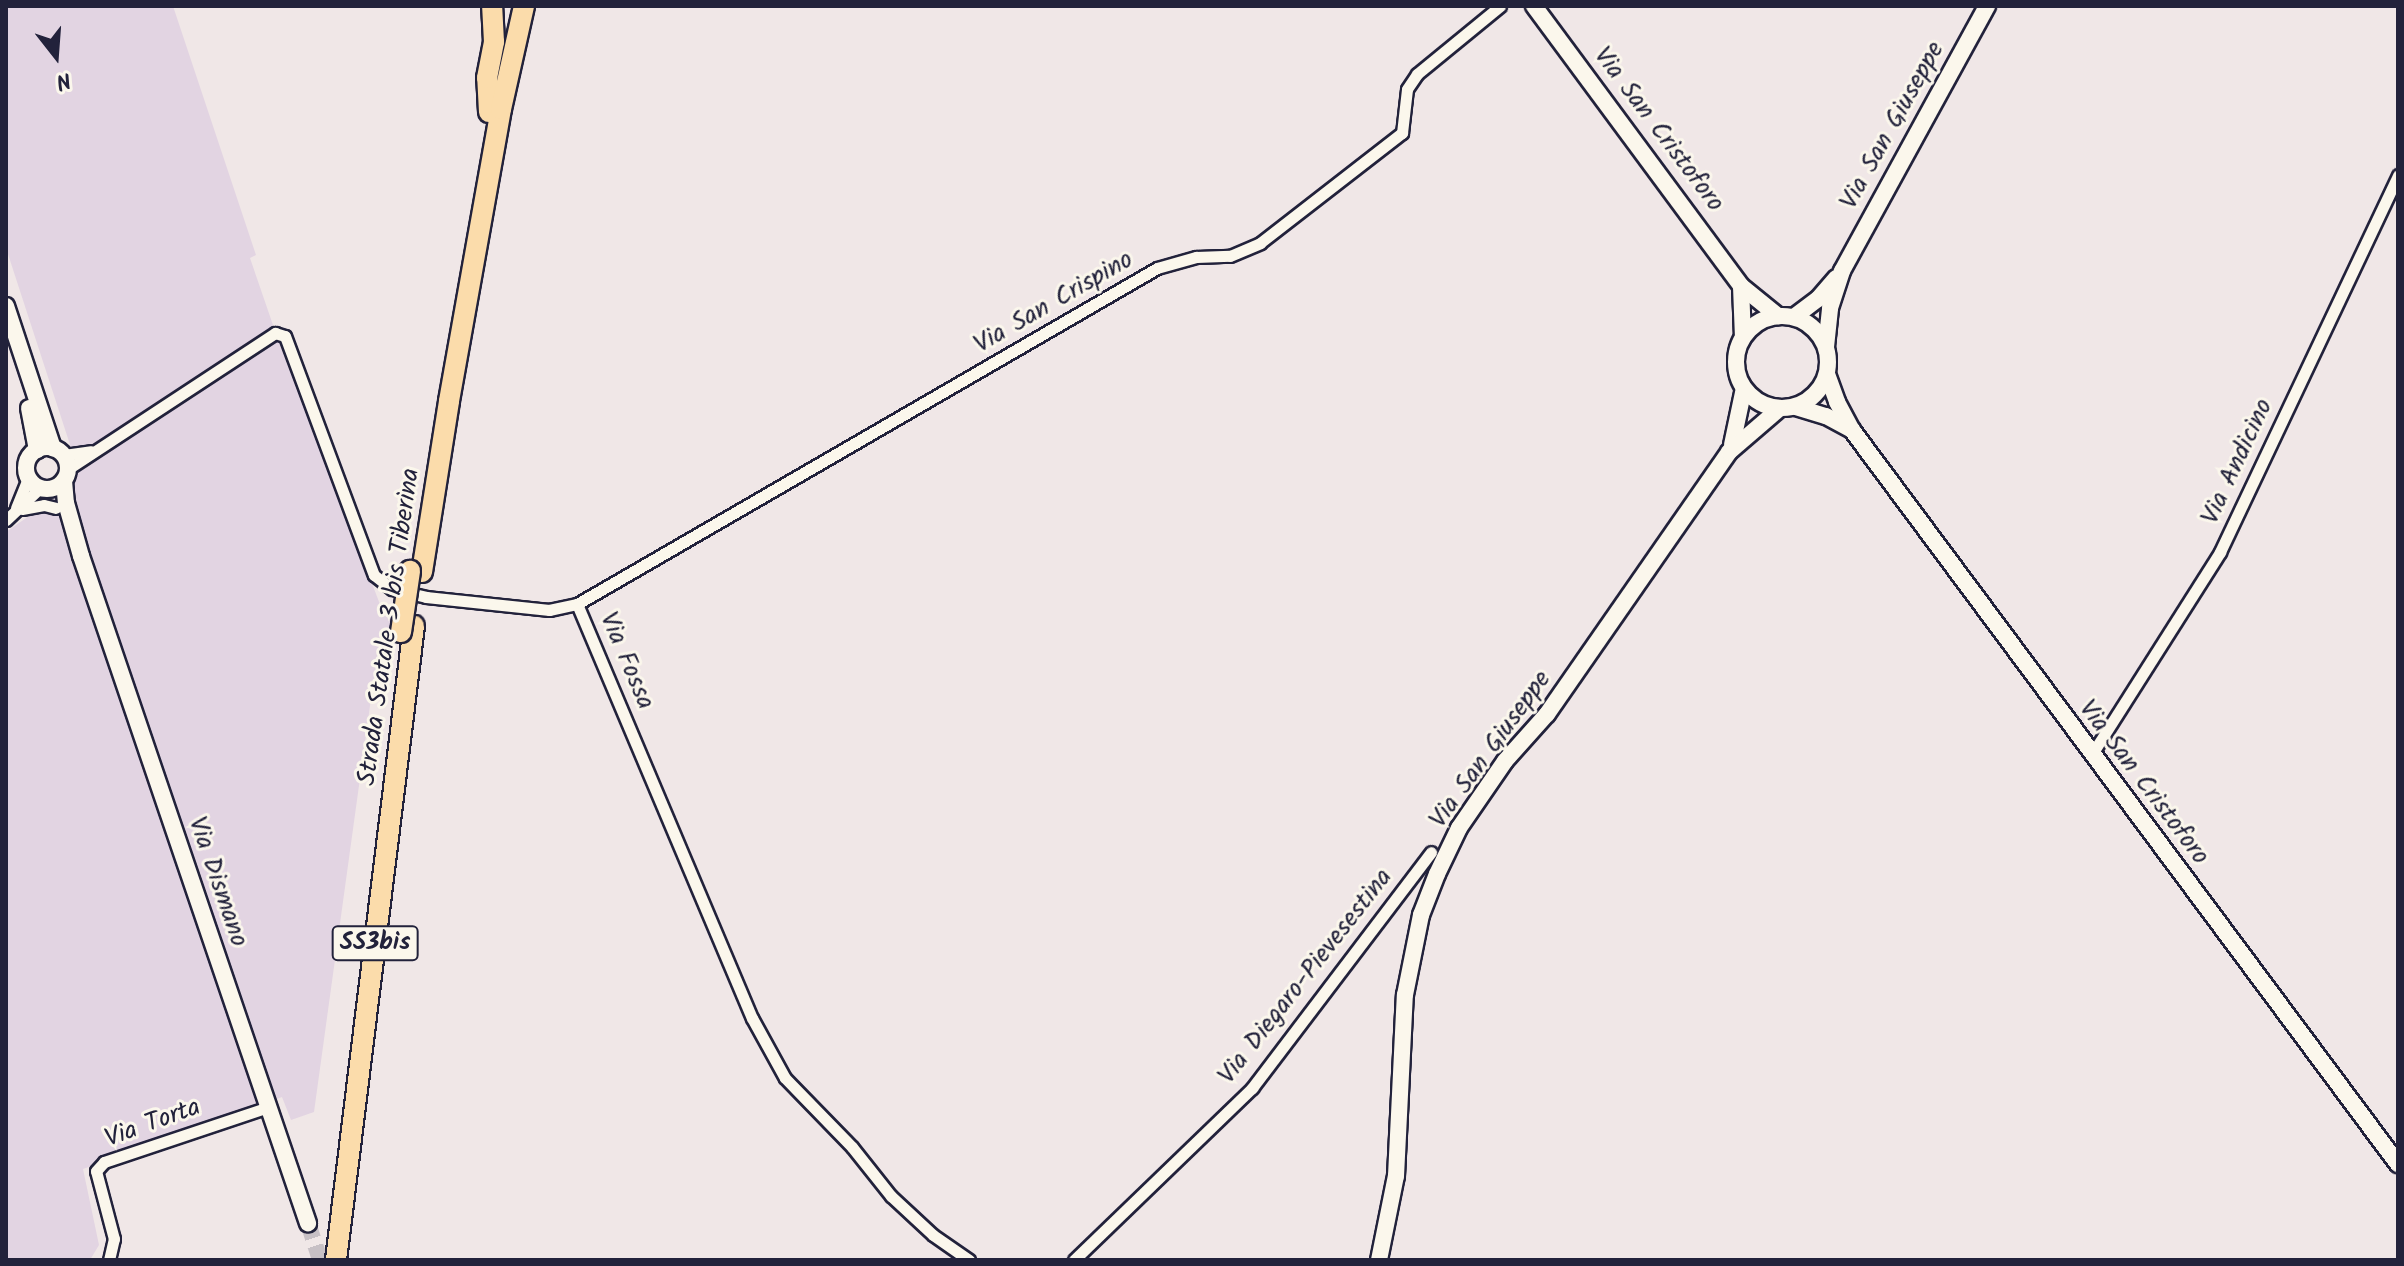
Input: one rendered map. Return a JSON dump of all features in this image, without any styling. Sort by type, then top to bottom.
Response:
[{"type":"highway","points":[[492,6],[494,42],[487,78],[495,110]]},
{"type":"highway","name":"Strada Statale 3 bis Tiberina","points":[[325,1260],[407,629],[512,6]]},
{"type":"highway","name":"Strada Statale 3 bis Tiberina","points":[[495,110],[524,6]]},
{"type":"highway","name":"Strada Statale 3 bis Tiberina","points":[[336,1260],[407,629]]},
{"type":"main road","name":"Via San Cristoforo","points":[[1534,6],[1741,286],[1786,317]]},
{"type":"main road","name":"Via San Giuseppe","points":[[1826,347],[1830,308],[1842,271],[1987,6]]},
{"type":"main road","name":"Via San Giuseppe","points":[[1786,317],[1818,299],[1842,271]]},
{"type":"main road","points":[[1741,286],[1743,337],[1736,363],[1744,388],[1759,403],[1787,408],[1816,395],[1827,374],[1826,347],[1814,328],[1786,317],[1752,327],[1743,337]]},
{"type":"main road","name":"Via Dismano","points":[[6,306],[57,461],[81,556],[308,1223]]},
{"type":"main road","name":"Via Dismano","points":[[6,340],[33,420],[57,461]]},
{"type":"main road","name":"Via San Cristoforo","points":[[1827,374],[1852,430],[2398,1164]]},
{"type":"main road","name":"Via San Giuseppe","points":[[1729,452],[1739,425],[1744,388]]},
{"type":"main road","name":"Via San Cristoforo","points":[[1787,408],[1826,416],[1852,430]]},
{"type":"main road","name":"Via San Giuseppe","points":[[1379,1260],[1396,1176],[1405,995],[1421,915],[1459,828],[1498,772],[1547,714],[1729,452],[1751,430],[1787,408]]},
{"type":"main road","points":[[38,485],[28,459],[57,461]]},
{"type":"main road","points":[[38,485],[57,461]]},
{"type":"main road","name":"Via Dismano","points":[[38,485],[56,508],[81,556]]},
{"type":"street","name":"Via San Crispino","points":[[577,604],[1157,268],[1196,257],[1230,256],[1260,243],[1402,133],[1407,89],[1417,74],[1500,6]]},
{"type":"street","name":"Via Andicino","points":[[2092,754],[2220,552],[2398,175]]},
{"type":"street","name":"Via Fossa","points":[[57,461],[104,448],[275,333],[285,336],[374,575],[392,589],[426,597],[549,610],[577,604],[752,1018],[785,1078],[852,1147],[891,1196],[933,1235],[969,1260]]},
{"type":"street","points":[[12,515],[38,485]]},
{"type":"street","points":[[12,515],[34,506],[56,508]]},
{"type":"street","name":"Via Diegaro-Pievesestina","points":[[1074,1260],[1252,1088],[1431,852]]},
{"type":"street","name":"Via Torta","points":[[109,1260],[114,1239],[96,1171],[104,1162],[268,1107]]},
{"type":"shaded area","points":[[6,6],[173,6],[256,255],[250,258],[274,328],[381,607],[397,606],[396,634],[373,684],[314,1112],[291,1120],[282,1097],[83,1169],[99,1245],[90,1260],[6,1260],[6,532],[68,489],[75,460],[6,248]]},
{"type":"tunnel","points":[[308,1223],[320,1260]]}]
